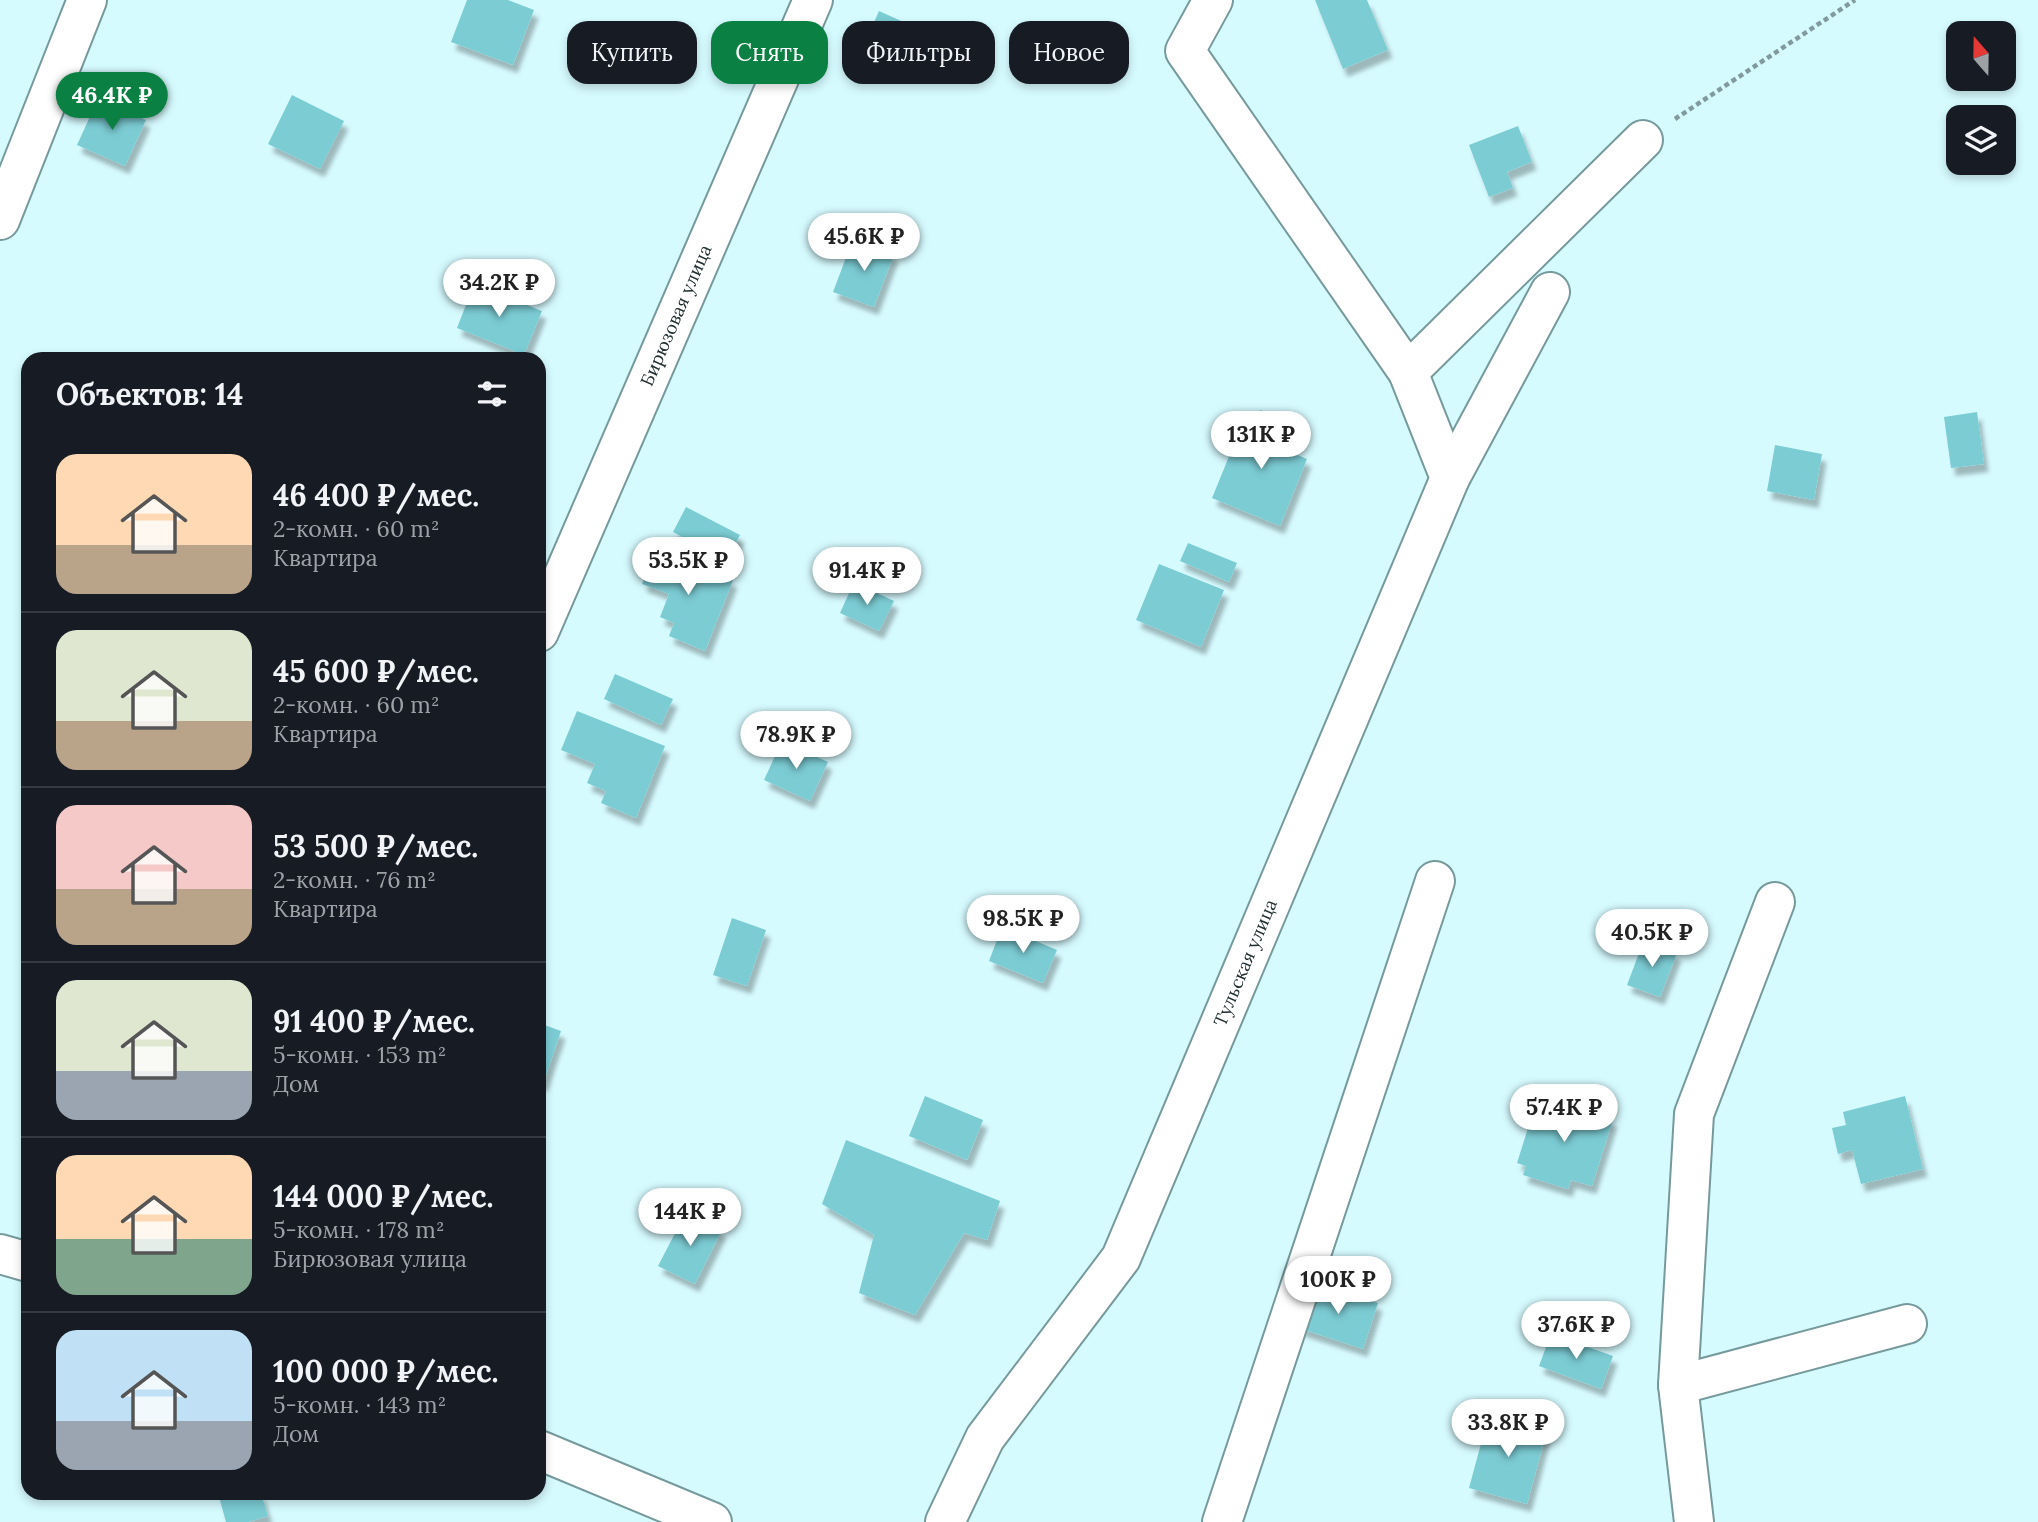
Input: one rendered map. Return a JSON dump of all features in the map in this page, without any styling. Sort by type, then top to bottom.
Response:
[{"type":"street","points":[[0,220],[87,0]]},
{"type":"street","name":"Бирюзовая улица","points":[[546,616],[813,0]]},
{"type":"street","points":[[1213,0],[1185,51],[1408,372],[1450,478]]},
{"type":"street","points":[[1408,372],[1643,140]]},
{"type":"street","name":"Тульская улица","points":[[945,1522],[985,1438],[1121,1258],[1450,478],[1550,292]]},
{"type":"street","points":[[1222,1522],[1435,881]]},
{"type":"street","points":[[1694,1522],[1678,1385],[1694,1114],[1775,902]]},
{"type":"street","points":[[0,1254],[21,1260]]},
{"type":"street","points":[[1678,1385],[1907,1324]]},
{"type":"street","points":[[546,1454],[647,1511],[712,1522]]},
{"type":"path","points":[[1643,140],[1855,0]]},
{"type":"building","points":[[467,0],[508,0],[534,10],[513,65],[451,42]]},
{"type":"building","points":[[1315,0],[1367,0],[1388,50],[1343,69]]},
{"type":"building","points":[[879,11],[901,21],[875,21]]},
{"type":"building","points":[[292,95],[344,121],[320,169],[268,144]]},
{"type":"building","points":[[98,99],[146,120],[125,166],[77,145]]},
{"type":"building","points":[[1518,126],[1532,162],[1507,172],[1513,188],[1489,197],[1469,145]]},
{"type":"building","points":[[853,239],[894,254],[874,307],[833,292]]},
{"type":"building","points":[[474,284],[542,311],[525,352],[517,352],[457,328]]},
{"type":"building","points":[[1260,410],[1293,423],[1283,449],[1307,459],[1280,526],[1212,498],[1239,432],[1250,436]]},
{"type":"building","points":[[1977,412],[1984,464],[1951,468],[1944,417]]},
{"type":"building","points":[[1775,445],[1822,454],[1814,500],[1767,491]]},
{"type":"building","points":[[686,507],[740,535],[727,560],[673,532]]},
{"type":"building","points":[[1188,543],[1237,563],[1229,582],[1180,561]]},
{"type":"building","points":[[656,549],[733,580],[705,651],[669,636],[674,623],[660,617],[669,594],[642,584]]},
{"type":"building","points":[[1159,564],[1224,590],[1201,647],[1136,620]]},
{"type":"building","points":[[854,582],[894,601],[879,631],[840,613]]},
{"type":"building","points":[[615,674],[673,699],[661,725],[604,699]]},
{"type":"building","points":[[577,711],[665,746],[636,818],[601,803],[606,791],[587,783],[595,764],[561,750]]},
{"type":"building","points":[[782,741],[828,762],[810,801],[764,780]]},
{"type":"building","points":[[732,918],[766,930],[747,986],[713,975]]},
{"type":"building","points":[[1002,927],[1057,950],[1043,983],[989,961]]},
{"type":"building","points":[[1644,940],[1677,953],[1660,997],[1627,985]]},
{"type":"building","points":[[546,1026],[561,1031],[546,1075]]},
{"type":"building","points":[[925,1096],[983,1120],[967,1160],[909,1136]]},
{"type":"building","points":[[1538,1096],[1613,1119],[1592,1186],[1571,1180],[1568,1189],[1523,1175],[1526,1166],[1517,1163]]},
{"type":"building","points":[[1905,1096],[1923,1169],[1861,1184],[1852,1150],[1838,1154],[1832,1128],[1846,1125],[1843,1112]]},
{"type":"building","points":[[846,1140],[1000,1201],[987,1240],[964,1233],[915,1315],[859,1293],[874,1235],[822,1204]]},
{"type":"building","points":[[686,1212],[722,1230],[695,1284],[658,1266]]},
{"type":"building","points":[[1314,1282],[1378,1303],[1363,1349],[1299,1328]]},
{"type":"building","points":[[1551,1334],[1613,1356],[1601,1389],[1539,1366]]},
{"type":"building","points":[[1489,1414],[1547,1430],[1527,1504],[1469,1488]]},
{"type":"building","points":[[220,1500],[263,1500],[268,1516],[248,1522],[226,1522]]}]
